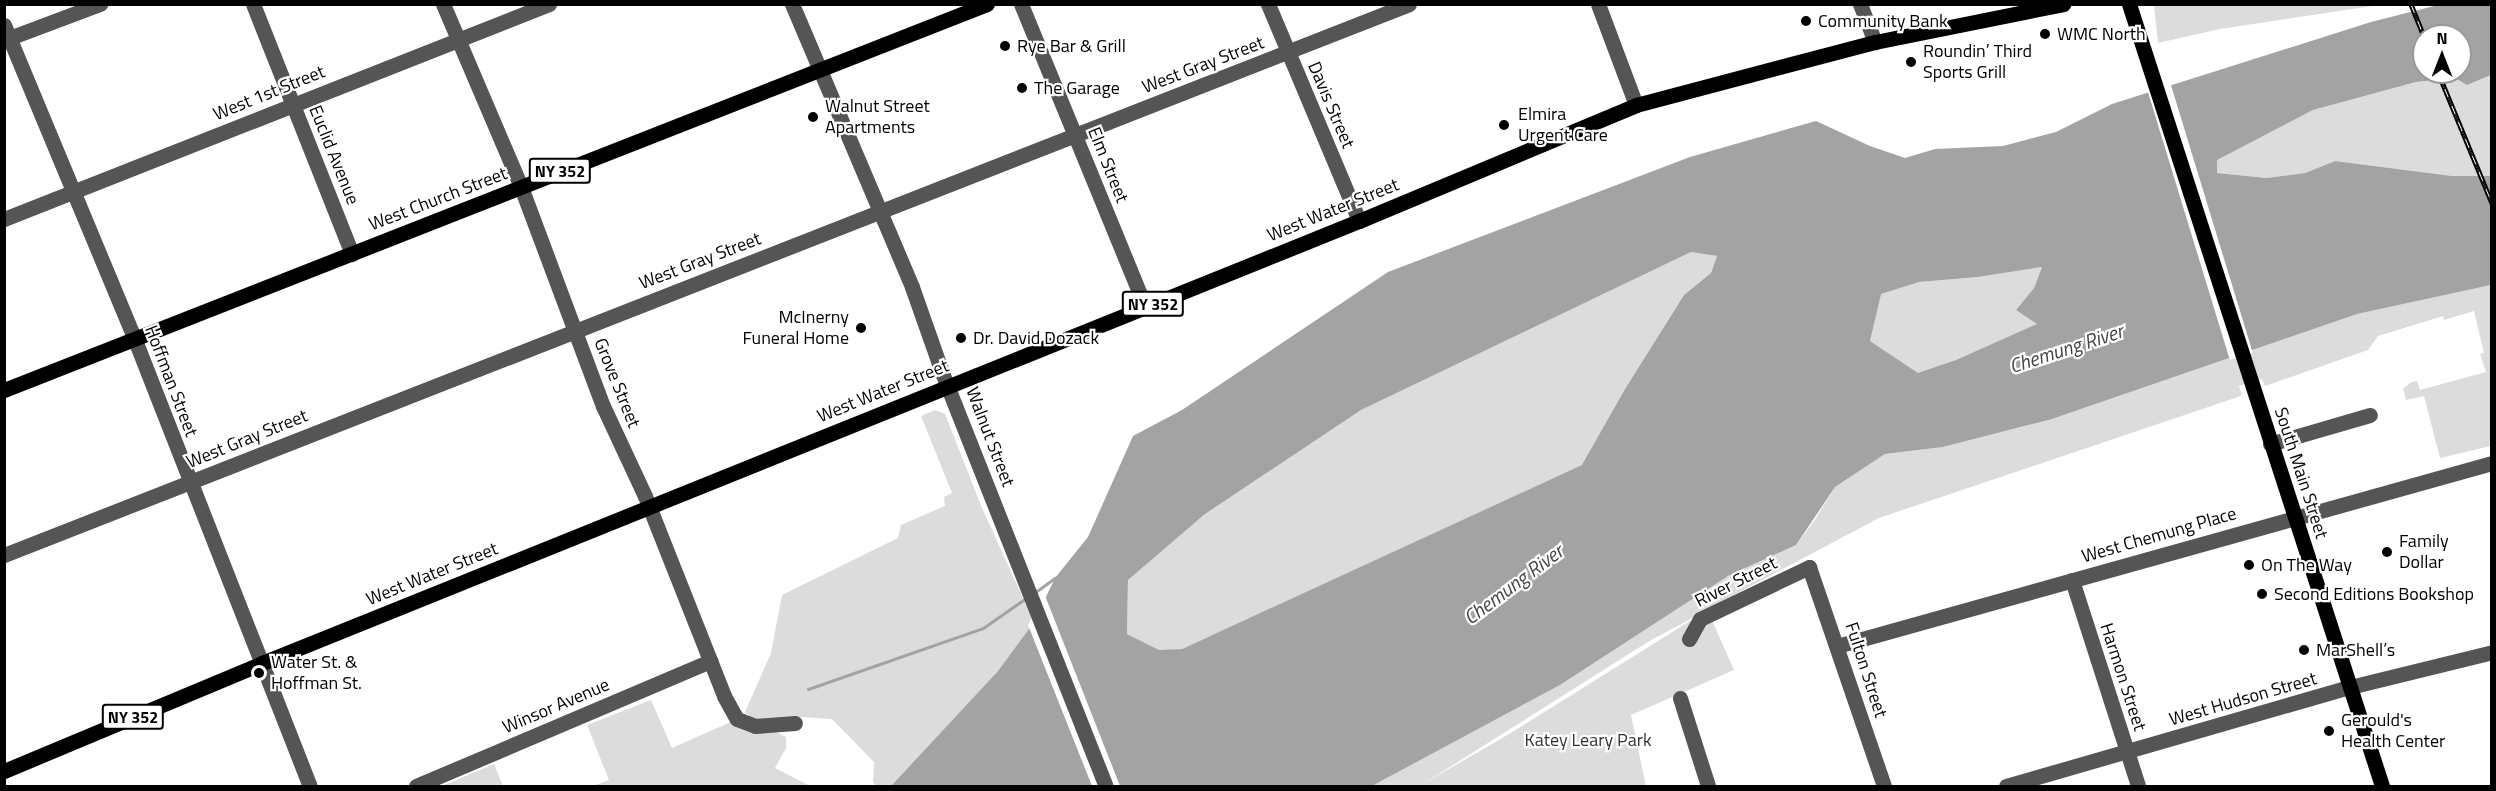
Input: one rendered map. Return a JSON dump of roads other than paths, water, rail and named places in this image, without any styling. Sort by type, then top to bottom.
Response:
[{"type":"main road","name":"West Church Street","points":[[4,390],[987,4]]},
{"type":"main road","name":"West Water Street","points":[[4,771],[262,663],[948,385],[1145,308],[1636,105],[1875,42],[2063,4]]},
{"type":"main road","name":"South Main Street","points":[[2129,4],[2382,786]]},
{"type":"street","points":[[6,34],[100,4]]},
{"type":"street","name":"Euclid Avenue","points":[[253,4],[352,254]]},
{"type":"street","name":"Grove Street","points":[[443,4],[521,187],[603,406],[649,507],[724,696],[737,719],[755,726],[795,723]]},
{"type":"street","name":"West 1st Street","points":[[4,219],[549,4]]},
{"type":"street","name":"Walnut Street","points":[[792,4],[880,212],[1106,786]]},
{"type":"street","name":"Elm Street","points":[[1021,4],[1145,308]]},
{"type":"street","name":"Davis Street","points":[[1268,4],[1359,220]]},
{"type":"street","name":"West Gray Street","points":[[4,555],[1409,4]]},
{"type":"street","points":[[1598,4],[1636,105]]},
{"type":"street","points":[[1860,4],[1875,42]]},
{"type":"street","name":"Hoffman Street","points":[[6,34],[135,340],[189,483],[310,786]]},
{"type":"street","points":[[2270,444],[2370,415]]},
{"type":"street","name":"West Chemung Place","points":[[1837,646],[2492,463]]},
{"type":"street","name":"River Street","points":[[1689,639],[1701,619],[1809,567]]},
{"type":"street","name":"Fulton Street","points":[[1809,567],[1884,786]]},
{"type":"street","name":"Harmon Street","points":[[2072,580],[2138,786]]},
{"type":"street","name":"West Hudson Street","points":[[2006,786],[2350,687],[2492,652]]},
{"type":"street","name":"Winsor Avenue","points":[[417,786],[711,661]]},
{"type":"street","points":[[1680,698],[1708,786]]},
{"type":"water","name":"Chemung River","points":[[2438,5],[2491,5],[2491,75],[2472,83],[2472,24],[2412,24],[2412,83],[2313,110],[2217,160],[2217,173],[2266,178],[2305,173],[2335,161],[2452,176],[2491,176],[2491,285],[2357,314],[2052,419],[1943,447],[1885,454],[1835,487],[1796,545],[1728,576],[1560,685],[1372,786],[891,786],[998,671],[1034,622],[1055,578],[1088,537],[1133,436],[1182,410],[1388,272],[1690,157],[1816,121],[1870,146],[1905,158],[1935,149],[2003,146],[2056,132],[2112,104],[2371,22]],"holes":[[[1691,252],[1717,256],[1711,273],[1684,295],[1625,389],[1582,465],[1182,649],[1159,650],[1127,634],[1128,580],[1205,514],[1361,410]],[[2042,267],[2034,288],[2016,310],[2037,324],[1956,360],[1918,373],[1870,341],[1881,294],[1919,282],[1978,277]]]},
{"type":"waterway","points":[[1034,593],[1055,578]]},
{"type":"waterway","points":[[808,689],[983,628],[1026,598]]},
{"type":"railway","points":[[2411,4],[2419,24]]},
{"type":"railway","points":[[2443,84],[2492,203]]},
{"type":"place","name":"Community Bank","points":[[1806,21]]},
{"type":"place","name":"WMC North","points":[[2045,34]]},
{"type":"place","name":"Rye Bar & Grill","points":[[1005,46]]},
{"type":"place","name":"Roundin’ Third Sports Grill","points":[[1911,62]]},
{"type":"place","name":"The Garage","points":[[1022,88]]},
{"type":"place","name":"Walnut Street Apartments","points":[[813,117]]},
{"type":"place","name":"Elmira Urgent Care","points":[[1504,125]]},
{"type":"place","name":"McInerny Funeral Home","points":[[861,328]]},
{"type":"place","name":"Dr. David Dozack","points":[[961,338]]},
{"type":"place","name":"Family Dollar","points":[[2387,552]]},
{"type":"place","name":"On The Way","points":[[2249,565]]},
{"type":"place","name":"Second Editions Bookshop","points":[[2262,594]]},
{"type":"place","name":"MarShell’s","points":[[2304,650]]},
{"type":"place","name":"Water St. & Hoffman St.","points":[[259,673]]},
{"type":"place","name":"Gerould's Health Center","points":[[2329,731]]},
{"type":"park label","name":"Katey Leary Park","points":[[1588,740]]}]
